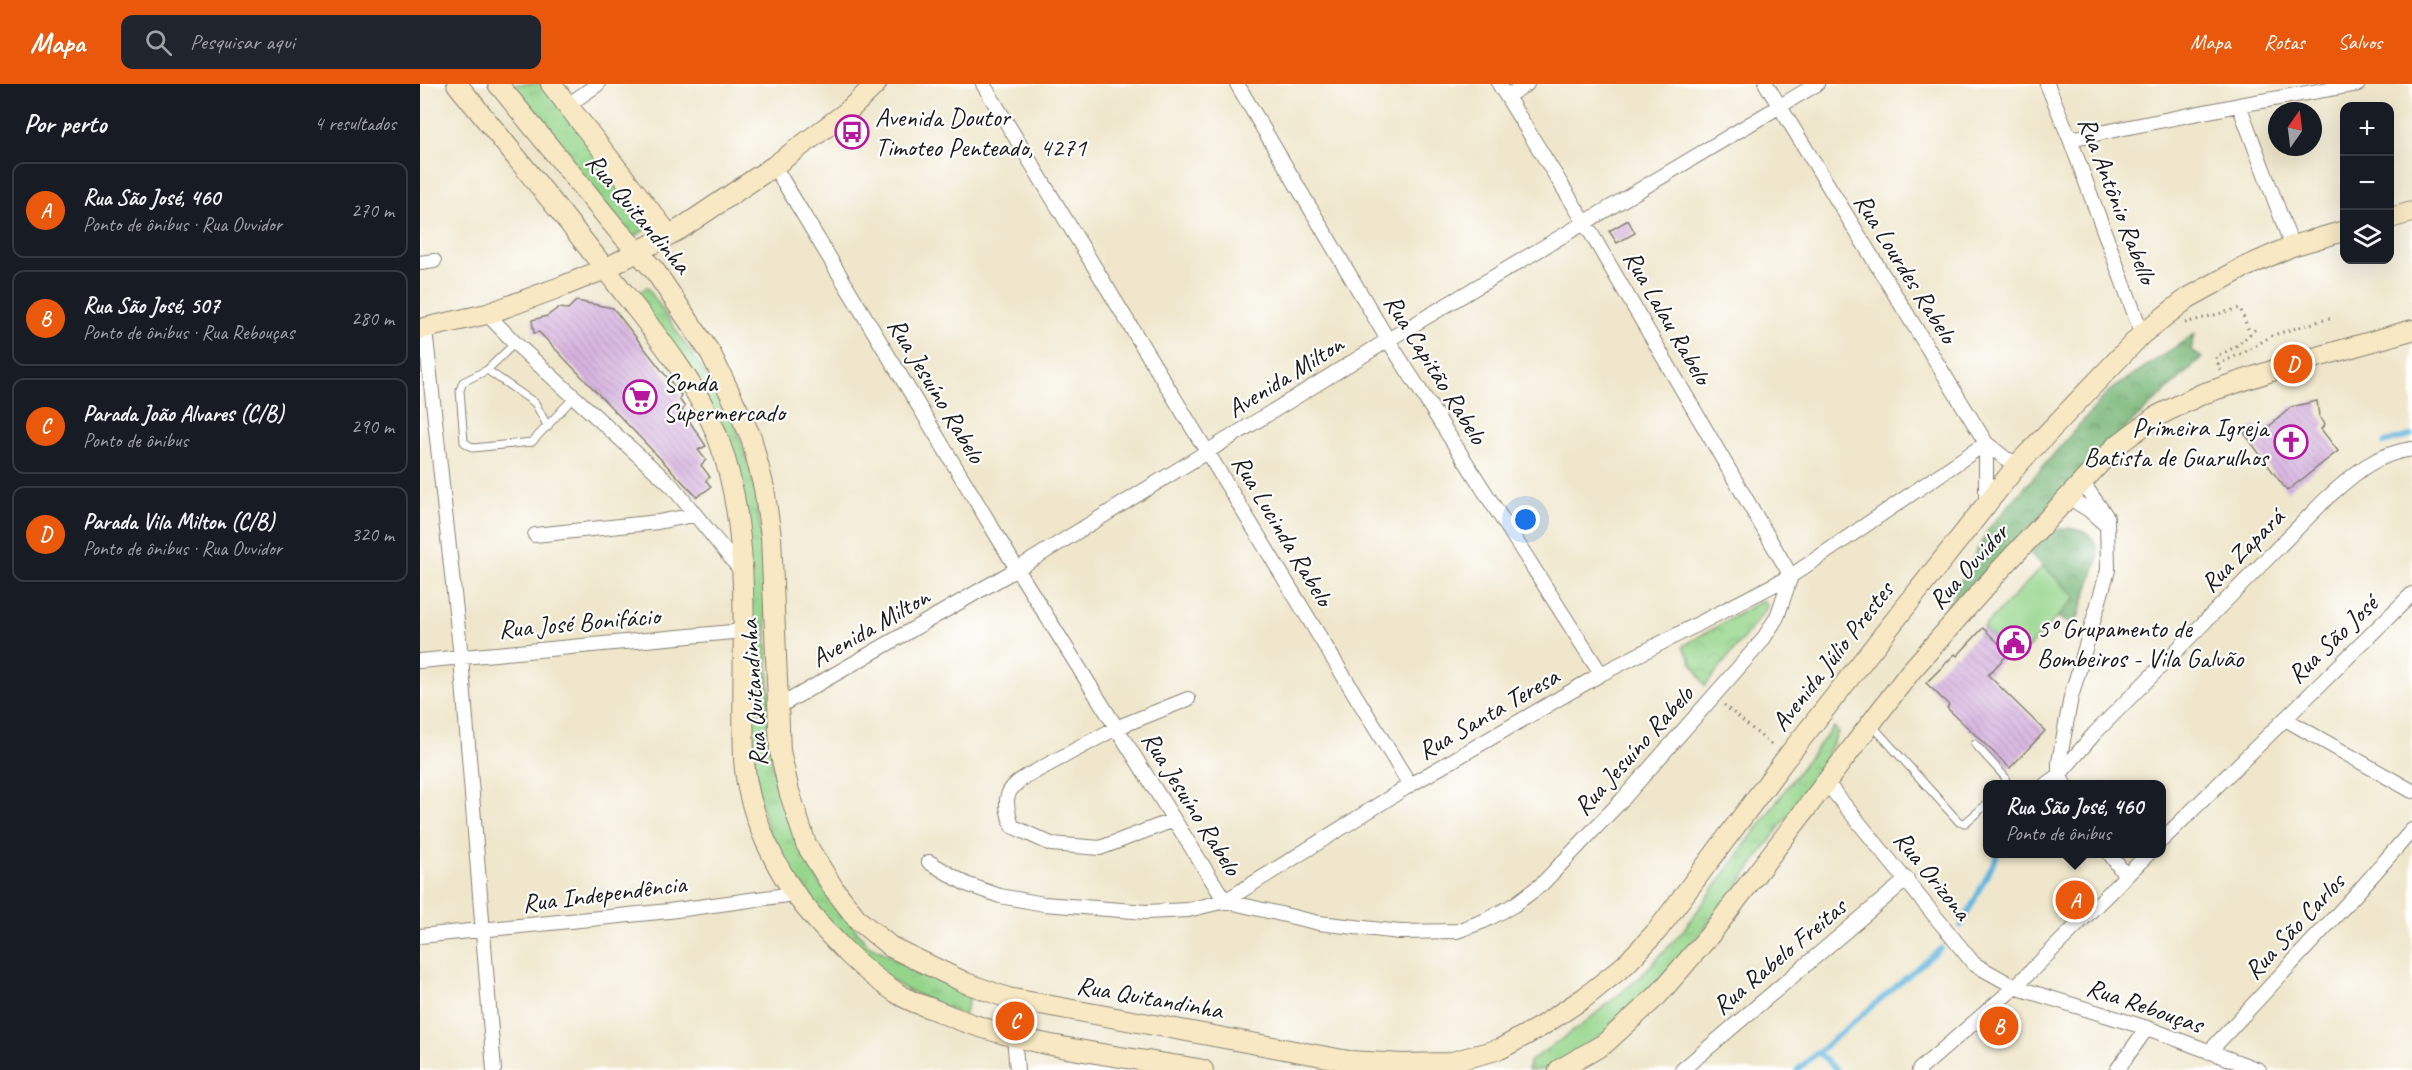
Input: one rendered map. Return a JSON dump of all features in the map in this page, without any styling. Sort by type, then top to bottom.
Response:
[{"type":"main road","points":[[457,84],[659,338],[718,436],[734,494],[742,572],[744,763],[756,816],[774,860],[794,894],[836,943],[899,995],[950,1017],[1014,1037],[1203,1070]]},
{"type":"main road","name":"Rua Quitandinha","points":[[498,84],[655,271],[711,354],[751,437],[764,488],[771,536],[780,751],[789,791],[806,844],[834,889],[858,920],[891,947],[957,979],[1008,998],[1349,1066]]},
{"type":"main road","points":[[550,84],[669,235]]},
{"type":"main road","points":[[422,329],[486,314],[605,269],[638,252],[669,235],[774,166],[848,111],[876,84]]},
{"type":"main road","points":[[2394,217],[2412,212]]},
{"type":"main road","name":"Avenida Júlio Prestes","points":[[1349,1066],[1448,1063],[1500,1048],[1540,1027],[1584,998],[1625,965],[1657,931],[1787,757],[2019,463],[2142,333],[2188,298],[2241,269],[2292,246],[2340,232]]},
{"type":"main road","name":"Rua Ouvidor","points":[[1870,723],[1910,672],[2068,497],[2116,446],[2155,417],[2224,386],[2412,330]]},
{"type":"main road","points":[[1559,1070],[1604,1044],[1658,995],[1709,936],[1870,723]]},
{"type":"street","points":[[568,105],[598,84]]},
{"type":"street","name":"Rua Lucinda Rabelo","points":[[983,84],[1410,785]]},
{"type":"street","name":"Rua Capitão Rabelo","points":[[1237,84],[1388,340],[1601,674]]},
{"type":"street","points":[[1503,90],[1527,84]]},
{"type":"street","name":"Rua Lourdes Rabelo","points":[[1766,84],[1986,443],[2006,459],[2019,463]]},
{"type":"street","name":"Avenida Milton","points":[[778,707],[1017,569],[1388,340],[1816,84]]},
{"type":"street","name":"Rua Antônio Rabello","points":[[2047,84],[2070,139],[2142,333]]},
{"type":"street","points":[[2070,139],[2358,84]]},
{"type":"street","name":"Rua Lalau Rabelo","points":[[1503,90],[1585,223],[1791,576]]},
{"type":"street","points":[[2239,105],[2292,246]]},
{"type":"street","name":"Rua Jesuíno Rabelo","points":[[774,166],[1017,569],[1225,902],[1319,923],[1400,932],[1457,931],[1484,921],[1514,905],[1542,884],[1622,800],[1767,633],[1777,617],[1791,576]]},
{"type":"street","points":[[420,263],[434,261]]},
{"type":"street","points":[[486,314],[672,486],[742,572]]},
{"type":"street","points":[[422,329],[460,657],[494,1070]]},
{"type":"street","points":[[1986,443],[1986,504]]},
{"type":"street","name":"Rua Santa Teresa","points":[[929,862],[966,884],[1000,896],[1044,904],[1146,912],[1188,910],[1225,902],[1410,785],[1601,674],[1791,576],[1986,443]]},
{"type":"street","name":"Rua Zapará","points":[[2061,780],[2095,733],[2327,498],[2359,469],[2394,452],[2412,449]]},
{"type":"street","points":[[2061,780],[2058,762],[2071,697],[2108,570],[2107,517],[2082,482]]},
{"type":"street","points":[[2068,497],[2089,510],[2108,527]]},
{"type":"street","points":[[535,536],[658,522],[694,515]]},
{"type":"street","name":"Rua São José","points":[[2166,836],[2412,594]]},
{"type":"street","name":"Rua José Bonifácio","points":[[420,661],[743,631]]},
{"type":"street","points":[[1174,820],[1100,848],[1051,844],[1012,826],[1005,806],[1013,784],[1116,728],[1188,699]]},
{"type":"street","points":[[2285,718],[2412,791]]},
{"type":"street","name":"Rua Orizona","points":[[1825,781],[1974,964],[2015,987]]},
{"type":"street","name":"Rua São Carlos","points":[[2209,1053],[2412,830]]},
{"type":"street","points":[[2113,858],[2125,875]]},
{"type":"street","points":[[1919,1070],[2015,987],[2144,858]]},
{"type":"street","name":"Rua Rabelo Freitas","points":[[1682,1070],[1907,879]]},
{"type":"street","name":"Rua Independência","points":[[420,936],[483,931],[794,894]]},
{"type":"street","name":"Rua Rebouças","points":[[2015,987],[2147,1028],[2259,1070]]},
{"type":"street","points":[[2117,1070],[2147,1028]]},
{"type":"street","points":[[1014,1037],[1017,1070]]},
{"type":"lane","points":[[515,343],[487,370],[463,382],[460,390],[464,442],[473,448],[532,442],[575,396]]},
{"type":"lane","points":[[487,370],[535,403],[548,427]]},
{"type":"lane","points":[[1870,723],[1959,822],[1965,824],[1983,808]]},
{"type":"lane","points":[[1975,744],[2005,780]]},
{"type":"path","points":[[2188,316],[2185,324],[2240,308],[2250,334]]},
{"type":"path","points":[[2218,364],[2245,352],[2273,335],[2330,318]]},
{"type":"path","points":[[2224,386],[2216,357],[2235,347],[2258,327]]},
{"type":"path","points":[[1713,696],[1787,757]]},
{"type":"green space","points":[[501,84],[546,84],[656,221],[630,240]]},
{"type":"green space","points":[[647,287],[731,412],[754,480],[764,560],[772,762],[790,823],[821,886],[868,945],[970,996],[964,1016],[907,990],[859,958],[807,900],[768,833],[752,766],[737,485],[634,297]]},
{"type":"green space","points":[[2195,334],[2191,350],[2202,358],[2107,445],[2013,545],[1947,607],[1989,528],[2109,391]]},
{"type":"green space","points":[[2068,528],[2087,533],[2097,546],[2098,552],[2098,559],[2075,626],[2057,617],[2076,597],[2030,553],[2049,531]]},
{"type":"green space","points":[[2043,566],[2076,597],[2017,660],[1983,628]]},
{"type":"green space","points":[[1763,600],[1767,605],[1765,611],[1705,686],[1683,646]]},
{"type":"green space","points":[[1834,727],[1838,732],[1820,770],[1739,884],[1676,964],[1605,1037],[1551,1070],[1528,1070],[1529,1062],[1582,1025],[1639,978],[1682,932],[1804,764]]},
{"type":"building","points":[[1628,220],[1635,233],[1617,243],[1609,231]]},
{"type":"building","name":"Sonda Supermercado","points":[[576,301],[613,308],[681,395],[679,399],[685,407],[682,410],[706,446],[698,450],[706,460],[701,465],[710,477],[706,480],[711,487],[697,497],[539,332],[534,333],[532,320],[547,316],[558,308],[568,309]]},
{"type":"building","name":"Primeira Igreja Batista de Guarulhos","points":[[2317,401],[2319,416],[2325,424],[2321,429],[2338,451],[2287,491],[2244,433],[2254,426],[2263,432],[2291,407]]},
{"type":"building","points":[[1983,628],[2009,653],[1988,675],[2045,731],[2010,768],[1947,708],[1949,705],[1926,683],[1955,654],[1957,656]]},
{"type":"waterway","points":[[2384,443],[2412,435]]},
{"type":"waterway","points":[[1961,926],[1996,858]]},
{"type":"waterway","points":[[1797,1070],[1941,948]]},
{"type":"waterway","points":[[1817,1052],[1837,1070]]},
{"type":"place","name":"Avenida Doutor Timoteo Penteado, 4271","points":[[852,132]]},
{"type":"place","name":"Parada Vila Milton (C/B)","points":[[2293,364]]},
{"type":"place","name":"Sonda Supermercado","points":[[640,397]]},
{"type":"place","name":"Primeira Igreja Batista de Guarulhos","points":[[2291,442]]},
{"type":"place","name":"5º Grupamento de Bombeiros - Vila Galvão","points":[[2014,643]]},
{"type":"place","name":"Rua São José, 460","points":[[2075,900]]},
{"type":"place","name":"Parada João Alvares (C/B)","points":[[1015,1021]]},
{"type":"place","name":"Rua São José, 507","points":[[1999,1026]]}]
